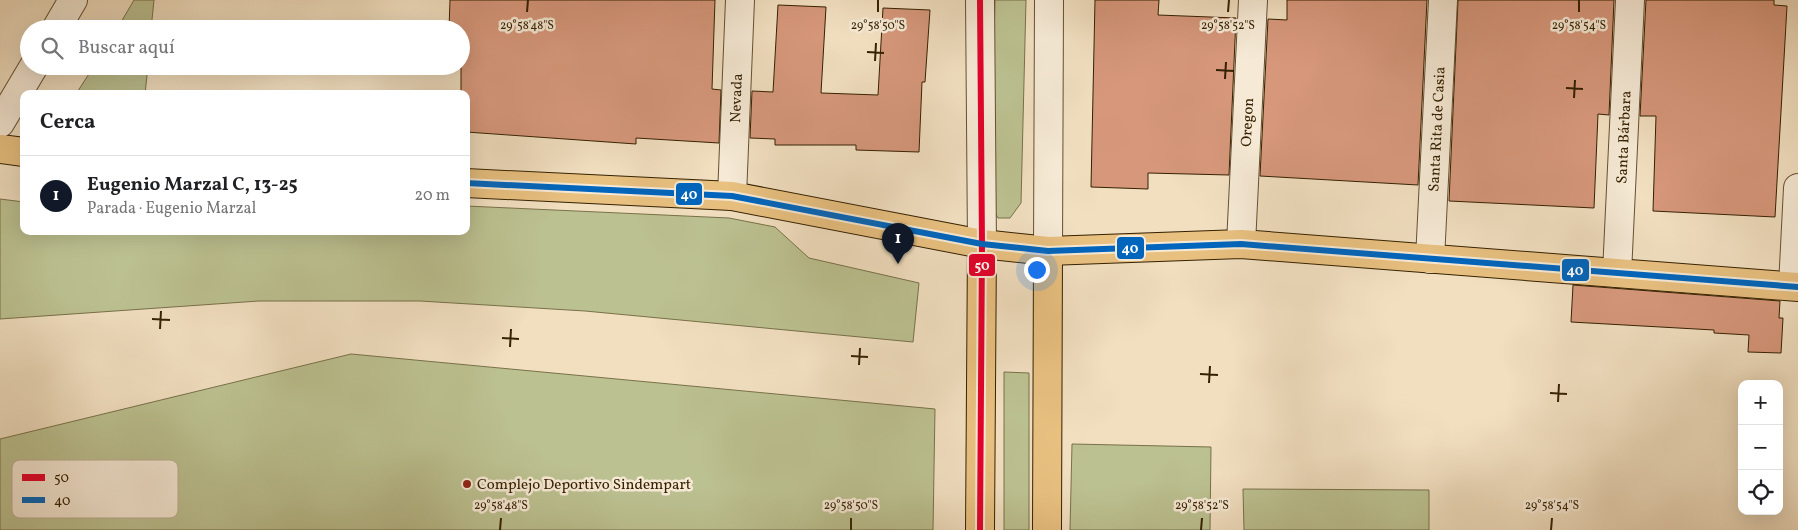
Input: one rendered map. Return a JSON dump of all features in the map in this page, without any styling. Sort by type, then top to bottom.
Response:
[{"type":"main road","points":[[0,149],[20,152]]},
{"type":"main road","points":[[470,183],[732,196],[982,244],[1048,251],[1241,244],[1795,286]]},
{"type":"main road","points":[[980,530],[982,244]]},
{"type":"main road","points":[[1047,530],[1048,251]]},
{"type":"street","points":[[62,20],[74,0]]},
{"type":"street","name":"Nevada","points":[[732,196],[740,0]]},
{"type":"street","points":[[980,0],[982,244]]},
{"type":"street","points":[[1048,251],[1049,0]]},
{"type":"street","name":"Oregon","points":[[1241,244],[1253,0]]},
{"type":"street","name":"Santa Rita de Casia","points":[[1430,258],[1443,0]]},
{"type":"street","name":"Santa Bárbara","points":[[1617,273],[1630,0]]},
{"type":"street","points":[[0,123],[29,75]]},
{"type":"street","points":[[1795,286],[1798,188]]},
{"type":"green space","points":[[134,0],[154,0],[152,20],[122,20]]},
{"type":"green space","points":[[995,0],[1026,0],[1021,203],[1010,218],[998,218],[990,205]]},
{"type":"green space","points":[[88,75],[147,75],[145,90],[79,90]]},
{"type":"green space","points":[[0,199],[20,202],[20,235],[470,235],[470,206],[729,218],[775,227],[809,258],[919,283],[913,342],[585,311],[420,301],[259,301],[0,319]]},
{"type":"green space","name":"Complejo Deportivo Sindempart","points":[[351,354],[935,409],[933,530],[0,530],[0,439]]},
{"type":"green space","points":[[1004,372],[1029,373],[1029,530],[1004,530]]},
{"type":"green space","points":[[1072,444],[1211,447],[1210,530],[1070,530]]},
{"type":"green space","points":[[1243,489],[1429,490],[1429,530],[1244,530]]},
{"type":"building","points":[[450,0],[715,0],[712,89],[721,90],[719,143],[636,138],[636,144],[470,132],[470,90],[461,90],[461,75],[470,75],[470,20],[449,20]]},
{"type":"building","points":[[1095,0],[1159,0],[1158,15],[1236,18],[1229,175],[1148,173],[1148,189],[1091,187]]},
{"type":"building","points":[[1287,0],[1427,0],[1418,185],[1260,176],[1268,19],[1287,20]]},
{"type":"building","points":[[1458,0],[1614,0],[1609,115],[1598,114],[1594,208],[1449,201]]},
{"type":"building","points":[[1646,0],[1774,0],[1774,5],[1787,6],[1775,217],[1653,211],[1656,116],[1640,116]]},
{"type":"building","points":[[778,5],[826,7],[821,93],[878,95],[883,8],[930,10],[925,82],[922,82],[919,152],[856,150],[856,145],[775,145],[775,139],[750,138],[752,91],[773,92]]},
{"type":"building","points":[[1573,285],[1780,301],[1779,318],[1783,318],[1781,353],[1748,352],[1749,335],[1714,333],[1714,330],[1571,322]]},
{"type":"transit line","name":"50","points":[[980,0],[982,244],[980,530]]},
{"type":"transit line","name":"40","points":[[470,183],[732,196],[982,244],[1048,251],[1241,244],[1798,287]]},
{"type":"place","name":"Eugenio Marzal C, 13-25","points":[[898,264]]},
{"type":"place","name":"Complejo Deportivo Sindempart","points":[[467,484]]}]
